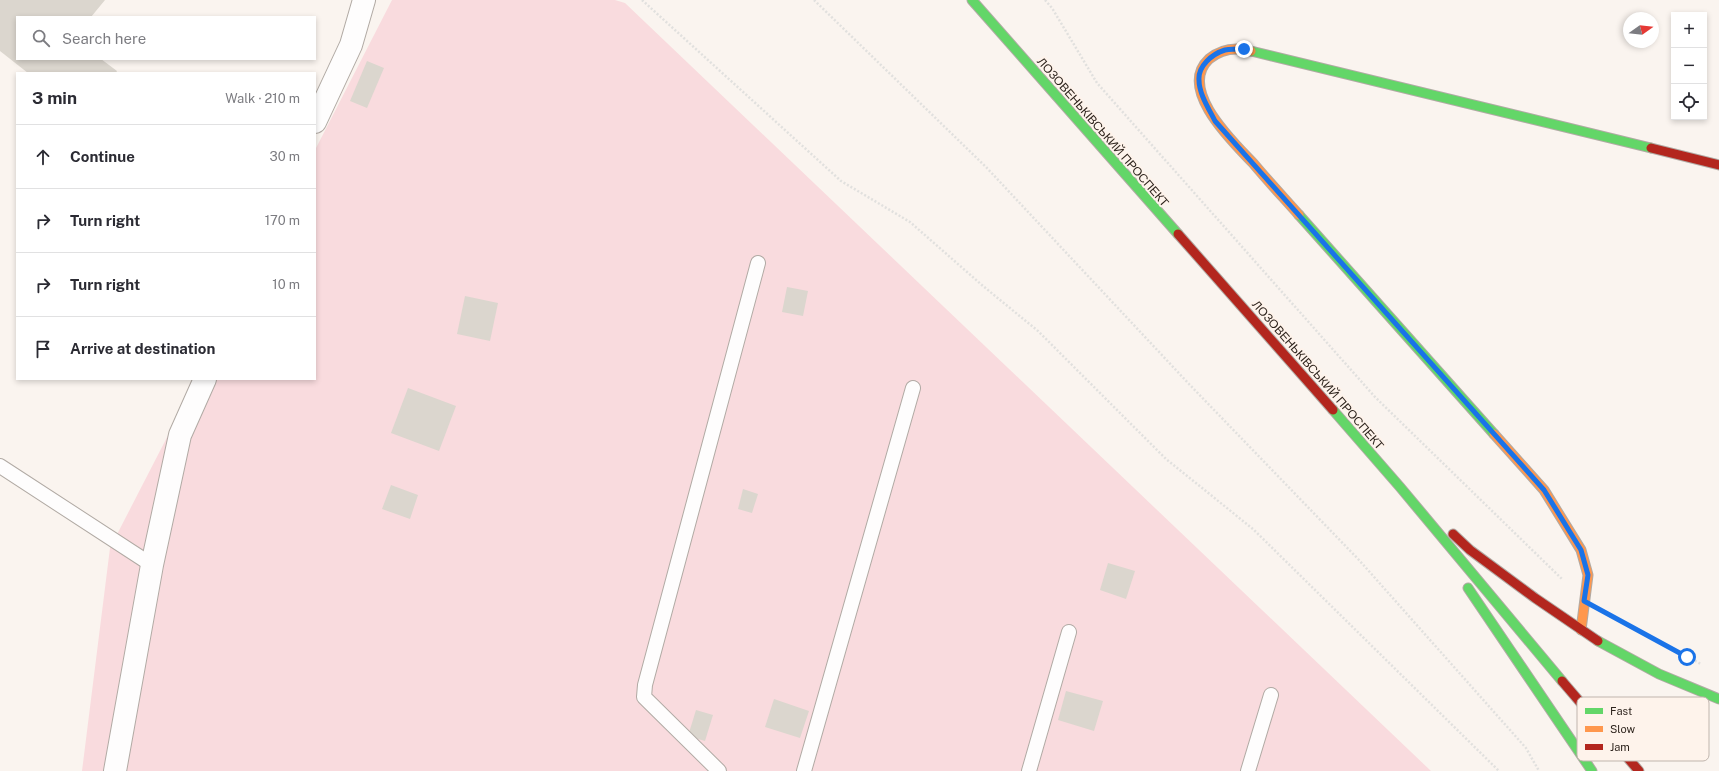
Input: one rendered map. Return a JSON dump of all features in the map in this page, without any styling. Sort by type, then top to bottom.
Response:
[{"type":"main road","name":"ЛОЗОВЕНЬКІВСЬКИЙ ПРОСПЕКТ","points":[[972,0],[1400,487],[1577,699]]},
{"type":"main road","points":[[1581,630],[1588,575],[1581,550],[1544,490],[1215,121],[1204,98],[1199,81],[1200,69],[1211,57],[1226,50],[1244,49],[1719,165]]},
{"type":"main road","points":[[1400,487],[1453,566]]},
{"type":"main road","points":[[1400,487],[1470,550],[1581,630],[1645,668],[1694,690],[1719,699]]},
{"type":"main road","points":[[1462,579],[1577,749]]},
{"type":"main road","points":[[1585,761],[1592,771]]},
{"type":"main road","name":"ЛОЗОВЕНЬКІВСЬКИЙ ПРОСПЕКТ","points":[[1630,761],[1639,771]]},
{"type":"street","points":[[316,120],[351,44],[364,0]]},
{"type":"street","points":[[115,771],[152,565],[180,436],[205,380]]},
{"type":"lane","points":[[719,771],[644,697],[647,677],[758,263]]},
{"type":"lane","points":[[804,771],[913,388]]},
{"type":"lane","points":[[0,466],[152,565]]},
{"type":"lane","points":[[1029,771],[1069,632]]},
{"type":"lane","points":[[1248,771],[1271,695]]},
{"type":"path","points":[[642,0],[841,181],[910,222],[983,286],[1038,330],[1166,458],[1253,529],[1499,771]]},
{"type":"path","points":[[814,0],[986,167],[1188,384],[1359,560],[1526,748],[1539,771]]},
{"type":"path","points":[[1045,0],[1052,8],[1097,83],[1375,397],[1584,601],[1706,666]]},
{"type":"shaded area","points":[[392,0],[615,0],[625,3],[1431,771],[82,771],[110,548],[196,380],[316,380],[316,148]]},
{"type":"building","points":[[0,0],[105,0],[92,16],[16,16],[16,60],[102,60],[117,71],[27,72],[0,51]]},
{"type":"building","points":[[367,61],[384,68],[367,108],[350,101]]},
{"type":"building","points":[[787,287],[808,291],[803,316],[782,312]]},
{"type":"building","points":[[465,296],[498,303],[490,341],[457,334]]},
{"type":"building","points":[[408,388],[456,406],[439,451],[391,433]]},
{"type":"building","points":[[391,485],[418,495],[410,519],[382,509]]},
{"type":"building","points":[[743,489],[758,494],[752,513],[738,509]]},
{"type":"building","points":[[1108,563],[1135,571],[1126,599],[1100,590]]},
{"type":"building","points":[[1066,691],[1103,701],[1094,731],[1058,720]]},
{"type":"building","points":[[774,699],[809,711],[800,738],[765,727]]},
{"type":"building","points":[[696,710],[713,715],[705,741],[688,736]]},
{"type":"traffic: fast","points":[[972,0],[1178,234]]},
{"type":"traffic: fast","points":[[1251,51],[1651,148]]},
{"type":"traffic: fast","points":[[1299,215],[1494,434]]},
{"type":"traffic: fast","points":[[1333,410],[1400,487],[1562,681]]},
{"type":"traffic: fast","points":[[1468,588],[1577,749]]},
{"type":"traffic: fast","points":[[1598,641],[1659,674],[1719,699]]},
{"type":"traffic: fast","points":[[1585,761],[1592,771]]},
{"type":"traffic: slow","points":[[1251,51],[1234,49],[1224,51],[1209,59],[1201,71],[1200,85],[1204,100],[1222,129],[1299,215]]},
{"type":"traffic: slow","points":[[1494,434],[1544,490],[1581,550],[1588,575],[1581,630]]},
{"type":"traffic: jam","points":[[1651,148],[1719,165]]},
{"type":"traffic: jam","points":[[1178,234],[1333,410]]},
{"type":"traffic: jam","points":[[1453,534],[1470,550],[1535,598],[1598,641]]},
{"type":"traffic: jam","points":[[1562,681],[1577,699]]},
{"type":"traffic: jam","points":[[1630,761],[1639,771]]},
{"type":"route","points":[[1244,49],[1226,50],[1211,57],[1200,69],[1199,81],[1204,98],[1215,121],[1544,490],[1581,550],[1588,575],[1584,601],[1687,657]]}]
